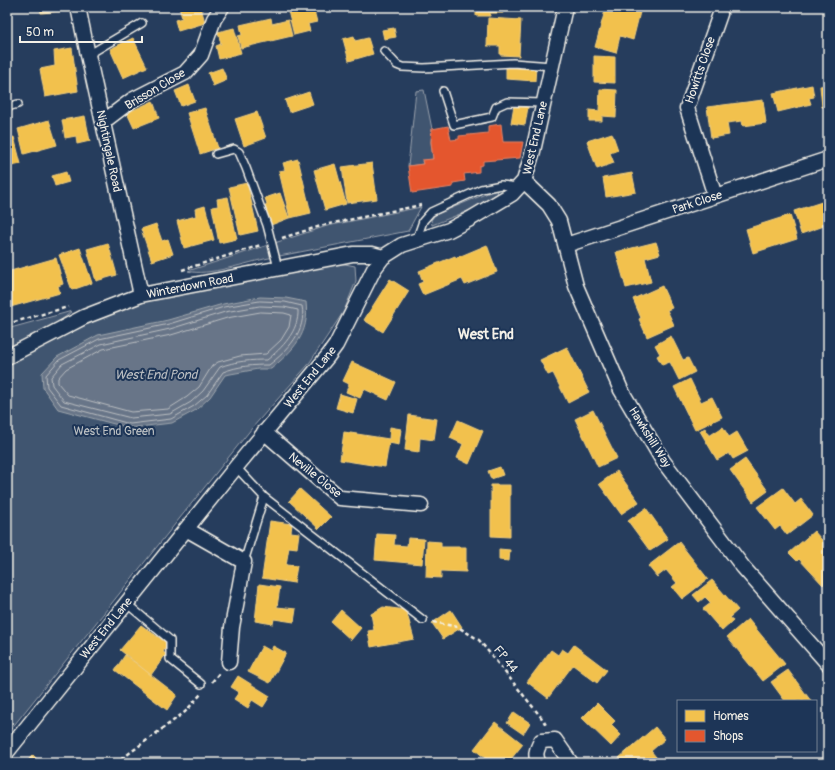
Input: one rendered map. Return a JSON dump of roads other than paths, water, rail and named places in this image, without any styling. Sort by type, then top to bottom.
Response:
[{"type":"street","name":"Nightingale Road","points":[[78,7],[141,295]]},
{"type":"street","name":"Brisson Close","points":[[103,122],[132,100],[185,73],[201,55],[214,19],[222,7]]},
{"type":"street","name":"West End Lane","points":[[7,752],[264,432],[309,381],[336,346],[374,269],[384,256],[402,245],[448,230],[470,219],[512,194],[521,184],[543,103],[565,7]]},
{"type":"street","name":"Howitts Close","points":[[715,196],[687,108],[722,10]]},
{"type":"street","name":"Park Close","points":[[566,245],[828,159]]},
{"type":"street","name":"Hawkshill Way","points":[[521,184],[549,205],[559,221],[576,286],[621,390],[663,461],[743,567],[828,664]]},
{"type":"street","name":"Winterdown Road","points":[[7,357],[84,317],[141,295],[353,254],[372,254],[384,256]]},
{"type":"street","name":"Neville Close","points":[[264,432],[340,498],[421,505]]},
{"type":"street","points":[[186,529],[244,562],[232,626],[229,662]]},
{"type":"street","points":[[539,763],[536,759],[536,751],[541,741],[555,740],[571,763]]},
{"type":"lane","points":[[88,55],[142,23]]},
{"type":"lane","points":[[384,51],[397,65],[402,67],[424,68],[513,63],[552,66]]},
{"type":"lane","points":[[443,91],[454,125],[492,117],[496,107],[507,102],[543,103]]},
{"type":"lane","points":[[7,107],[18,104]]},
{"type":"lane","points":[[216,154],[234,149],[239,152],[246,168],[271,242],[278,268]]},
{"type":"lane","points":[[416,241],[423,221],[431,212],[481,189],[501,185],[521,184]]},
{"type":"lane","points":[[236,467],[264,497],[423,620]]},
{"type":"lane","points":[[244,562],[264,497]]},
{"type":"lane","points":[[126,603],[170,640],[170,659],[202,687]]},
{"type":"water","name":"West End Pond","points":[[260,297],[286,298],[306,302],[307,314],[305,324],[298,341],[293,348],[271,369],[258,369],[225,375],[210,397],[196,410],[172,423],[129,428],[58,409],[43,388],[42,373],[57,357],[98,335],[168,320],[223,304]]},
{"type":"district","name":"West End","points":[[486,334]]},
{"type":"park label","name":"West End Green","points":[[114,431]]}]
